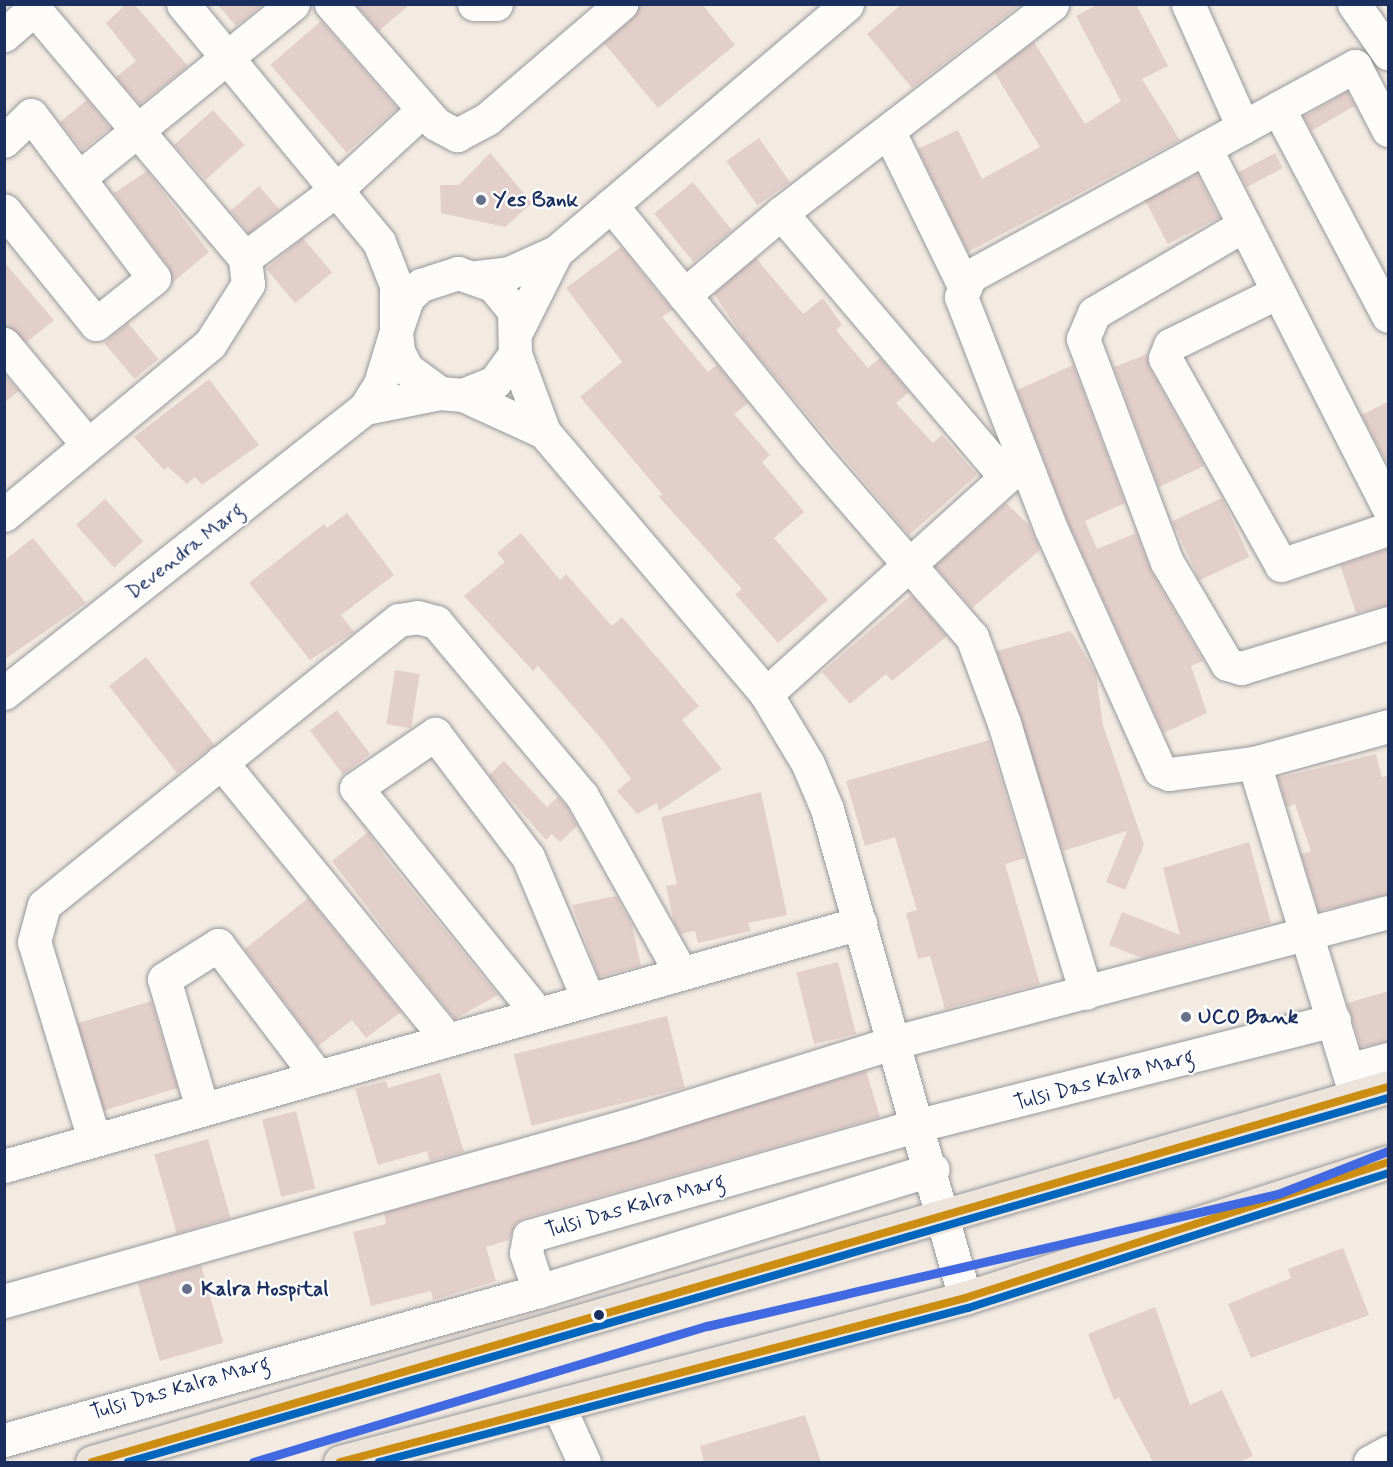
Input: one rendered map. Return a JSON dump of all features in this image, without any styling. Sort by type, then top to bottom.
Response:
[{"type":"main road","points":[[92,1462],[945,1215],[1352,1083],[1389,1087]]},
{"type":"main road","points":[[340,1462],[965,1298],[1389,1162]]},
{"type":"street","points":[[183,4],[379,242],[396,285],[396,331],[407,369],[452,394],[544,432]]},
{"type":"street","points":[[80,177],[134,132],[228,61],[293,4]]},
{"type":"street","points":[[331,4],[423,110],[446,132],[466,134],[621,4]]},
{"type":"street","points":[[474,4],[496,4]]},
{"type":"street","points":[[379,242],[437,276],[478,277],[509,273],[556,252],[847,4]]},
{"type":"street","points":[[684,295],[781,213],[1053,4]]},
{"type":"street","points":[[1188,4],[1243,127]]},
{"type":"street","points":[[1354,4],[1389,52]]},
{"type":"street","points":[[4,35],[32,7],[134,132],[244,258],[248,284],[210,344],[4,514]]},
{"type":"street","points":[[1389,130],[1355,66],[970,276],[961,297],[1015,469],[1160,770],[1169,774],[1254,763],[1389,726]]},
{"type":"street","points":[[1278,108],[1389,316]]},
{"type":"street","points":[[244,258],[336,190],[423,110]]},
{"type":"street","points":[[4,141],[31,115],[80,177],[154,279],[96,324],[4,210]]},
{"type":"street","points":[[889,132],[964,286]]},
{"type":"street","points":[[1205,148],[1389,507]]},
{"type":"street","points":[[611,205],[809,449],[910,561],[972,637],[1004,723],[1086,993]]},
{"type":"street","points":[[781,213],[1015,469]]},
{"type":"street","points":[[1244,225],[1094,313],[1083,339],[1167,562],[1227,664],[1241,668],[1389,624]]},
{"type":"street","points":[[452,394],[495,382],[517,341],[556,252]]},
{"type":"street","points":[[396,331],[408,297],[437,276]]},
{"type":"street","points":[[478,277],[506,296],[544,432],[766,694],[816,782],[932,1169],[965,1298]]},
{"type":"street","points":[[1278,292],[1170,345],[1165,358],[1281,565],[1389,529]]},
{"type":"street","name":"Devendra Marg","points":[[4,693],[365,408],[380,384],[396,331]]},
{"type":"street","points":[[4,344],[87,444]]},
{"type":"street","name":"Devendra Marg","points":[[365,408],[452,394]]},
{"type":"street","points":[[766,694],[910,561],[1015,469]]},
{"type":"street","points":[[94,1138],[34,942],[37,921],[54,893],[385,630],[417,617],[436,622],[582,796],[681,973]]},
{"type":"street","points":[[538,1014],[356,788],[435,734],[528,857],[588,999]]},
{"type":"street","points":[[221,762],[447,1039]]},
{"type":"street","points":[[1254,763],[1352,1083],[1389,1059]]},
{"type":"street","points":[[4,1301],[632,1124],[895,1042],[1389,912]]},
{"type":"street","points":[[4,1166],[94,1138],[860,923]]},
{"type":"street","points":[[202,1108],[164,979],[218,945],[317,1076]]},
{"type":"street","name":"Tulsi Das Kalra Marg","points":[[4,1440],[403,1326],[539,1291],[526,1253],[529,1236],[919,1125],[1334,1020]]},
{"type":"street","points":[[539,1291],[932,1169]]},
{"type":"street","points":[[403,1326],[399,1335],[406,1371]]},
{"type":"street","points":[[558,1405],[584,1462]]},
{"type":"street","points":[[1370,1462],[1389,1452]]},
{"type":"building","points":[[126,4],[134,4],[188,66],[140,104],[116,77],[136,61],[106,23]]},
{"type":"building","points":[[217,4],[263,4],[236,26]]},
{"type":"building","points":[[356,4],[410,4],[379,31]]},
{"type":"building","points":[[639,4],[702,4],[735,45],[658,108],[604,43],[633,18]]},
{"type":"building","points":[[902,4],[1021,4],[912,88],[867,34]]},
{"type":"building","points":[[1099,4],[1136,4],[1168,66],[1142,79],[1180,140],[968,252],[918,149],[958,130],[982,179],[1040,147],[994,72],[1034,42],[1085,124],[1121,101],[1076,16]]},
{"type":"building","points":[[321,21],[397,109],[347,153],[270,65]]},
{"type":"building","points":[[1347,92],[1355,106],[1312,131],[1304,117]]},
{"type":"building","points":[[87,100],[110,128],[82,150],[60,122]]},
{"type":"building","points":[[213,110],[244,145],[206,180],[174,145]]},
{"type":"building","points":[[759,138],[790,182],[757,205],[726,161]]},
{"type":"building","points":[[490,153],[532,203],[505,227],[441,213],[440,185],[459,185]]},
{"type":"building","points":[[1275,153],[1283,168],[1247,187],[1239,172]]},
{"type":"building","points":[[147,171],[209,252],[172,283],[169,267],[114,193]]},
{"type":"building","points":[[1197,174],[1219,218],[1168,244],[1145,200]]},
{"type":"building","points":[[693,182],[732,230],[693,262],[654,213]]},
{"type":"building","points":[[259,186],[279,209],[250,234],[230,211]]},
{"type":"building","points":[[303,238],[332,272],[295,303],[266,269]]},
{"type":"building","points":[[621,247],[672,310],[662,317],[708,372],[717,365],[748,403],[734,414],[770,455],[762,462],[804,512],[774,538],[828,600],[778,643],[735,594],[742,589],[659,497],[662,494],[580,397],[622,362],[566,288]]},
{"type":"building","points":[[756,258],[803,314],[823,298],[842,325],[836,330],[868,368],[880,358],[909,392],[896,403],[933,443],[942,435],[977,475],[909,535],[747,343],[714,294]]},
{"type":"building","points":[[4,262],[54,320],[27,342],[4,326]]},
{"type":"building","points":[[128,323],[158,359],[134,379],[104,343]]},
{"type":"building","points":[[1147,354],[1149,367],[1204,466],[1159,487],[1114,367]]},
{"type":"building","points":[[1073,365],[1125,503],[1085,521],[1097,549],[1136,533],[1151,571],[1203,661],[1191,666],[1207,713],[1164,733],[1068,522],[1017,390]]},
{"type":"building","points":[[4,374],[19,391],[4,403]]},
{"type":"building","points":[[209,379],[259,445],[202,485],[195,477],[187,484],[168,467],[164,470],[134,437]]},
{"type":"building","points":[[1389,401],[1389,467],[1362,415]]},
{"type":"building","points":[[1222,498],[1249,557],[1200,580],[1172,521]]},
{"type":"building","points":[[105,499],[143,541],[114,567],[76,525]]},
{"type":"building","points":[[1006,503],[1029,525],[1040,550],[972,608],[935,566]]},
{"type":"building","points":[[347,513],[394,575],[341,615],[354,632],[310,660],[249,583],[324,524],[327,528]]},
{"type":"building","points":[[521,533],[560,580],[566,574],[612,626],[622,617],[699,706],[682,720],[722,769],[659,811],[657,803],[637,814],[617,791],[631,779],[604,742],[538,666],[533,671],[464,596],[505,562],[497,553]]},
{"type":"building","points":[[33,538],[86,603],[4,660],[4,561]]},
{"type":"building","points":[[1389,549],[1389,605],[1356,613],[1340,565]]},
{"type":"building","points":[[911,595],[947,636],[892,681],[886,674],[850,704],[822,672]]},
{"type":"building","points":[[1071,631],[1096,674],[1103,725],[1144,845],[1125,890],[1106,882],[1127,831],[1063,851],[997,651]]},
{"type":"building","points":[[146,657],[214,744],[177,773],[109,686]]},
{"type":"building","points":[[395,670],[420,674],[411,728],[386,724]]},
{"type":"building","points":[[337,710],[370,754],[343,774],[310,730]]},
{"type":"building","points":[[989,740],[1025,858],[1005,864],[1040,984],[945,1009],[930,956],[918,959],[906,913],[917,910],[895,837],[865,846],[846,781]]},
{"type":"building","points":[[1376,754],[1382,777],[1389,775],[1389,894],[1319,911],[1301,854],[1311,851],[1295,804],[1287,807],[1278,778]]},
{"type":"building","points":[[504,761],[547,807],[558,797],[567,807],[577,826],[560,842],[552,834],[546,840],[489,775]]},
{"type":"building","points":[[761,792],[787,915],[748,923],[751,931],[698,943],[695,931],[681,934],[674,923],[666,886],[677,884],[661,817]]},
{"type":"building","points":[[368,832],[385,857],[498,995],[455,1019],[412,966],[332,861]]},
{"type":"building","points":[[1249,842],[1271,923],[1142,958],[1109,945],[1122,912],[1180,935],[1163,868]]},
{"type":"building","points":[[616,896],[632,925],[641,966],[599,977],[572,905]]},
{"type":"building","points":[[308,898],[401,1012],[366,1038],[352,1020],[318,1046],[245,949]]},
{"type":"building","points":[[838,962],[856,1034],[814,1044],[796,972]]},
{"type":"building","points":[[1389,991],[1389,1041],[1361,1047],[1347,1003]]},
{"type":"building","points":[[151,1001],[178,1088],[104,1111],[77,1024]]},
{"type":"building","points":[[667,1016],[685,1088],[532,1126],[514,1054]]},
{"type":"building","points":[[866,1071],[880,1117],[524,1218],[515,1224],[509,1240],[486,1247],[496,1281],[433,1300],[431,1291],[371,1306],[353,1232],[386,1224],[384,1213]]},
{"type":"building","points":[[440,1073],[464,1152],[430,1161],[427,1151],[378,1165],[355,1089],[386,1081],[388,1088]]},
{"type":"building","points":[[296,1111],[315,1189],[281,1197],[262,1119]]},
{"type":"building","points":[[208,1139],[231,1218],[177,1233],[154,1154]]},
{"type":"building","points":[[1343,1248],[1369,1315],[1251,1358],[1228,1304],[1291,1278],[1288,1269]]},
{"type":"building","points":[[201,1265],[223,1343],[160,1361],[138,1283]]},
{"type":"building","points":[[1155,1307],[1190,1405],[1222,1390],[1253,1456],[1239,1462],[1153,1462],[1119,1398],[1114,1400],[1088,1334]]},
{"type":"building","points":[[805,1415],[821,1462],[704,1462],[700,1446]]},
{"type":"transit line","points":[[92,1462],[1388,1087]]},
{"type":"transit line","points":[[128,1462],[1388,1098]]},
{"type":"transit line","points":[[253,1462],[707,1326],[1278,1194],[1388,1151]]},
{"type":"transit line","points":[[340,1462],[965,1298],[1388,1162]]},
{"type":"transit line","points":[[379,1462],[968,1308],[1388,1173]]},
{"type":"place","name":"Yes Bank","points":[[481,200]]},
{"type":"place","name":"UCO Bank","points":[[1186,1017]]},
{"type":"place","name":"Kalra Hospital","points":[[187,1289]]}]
